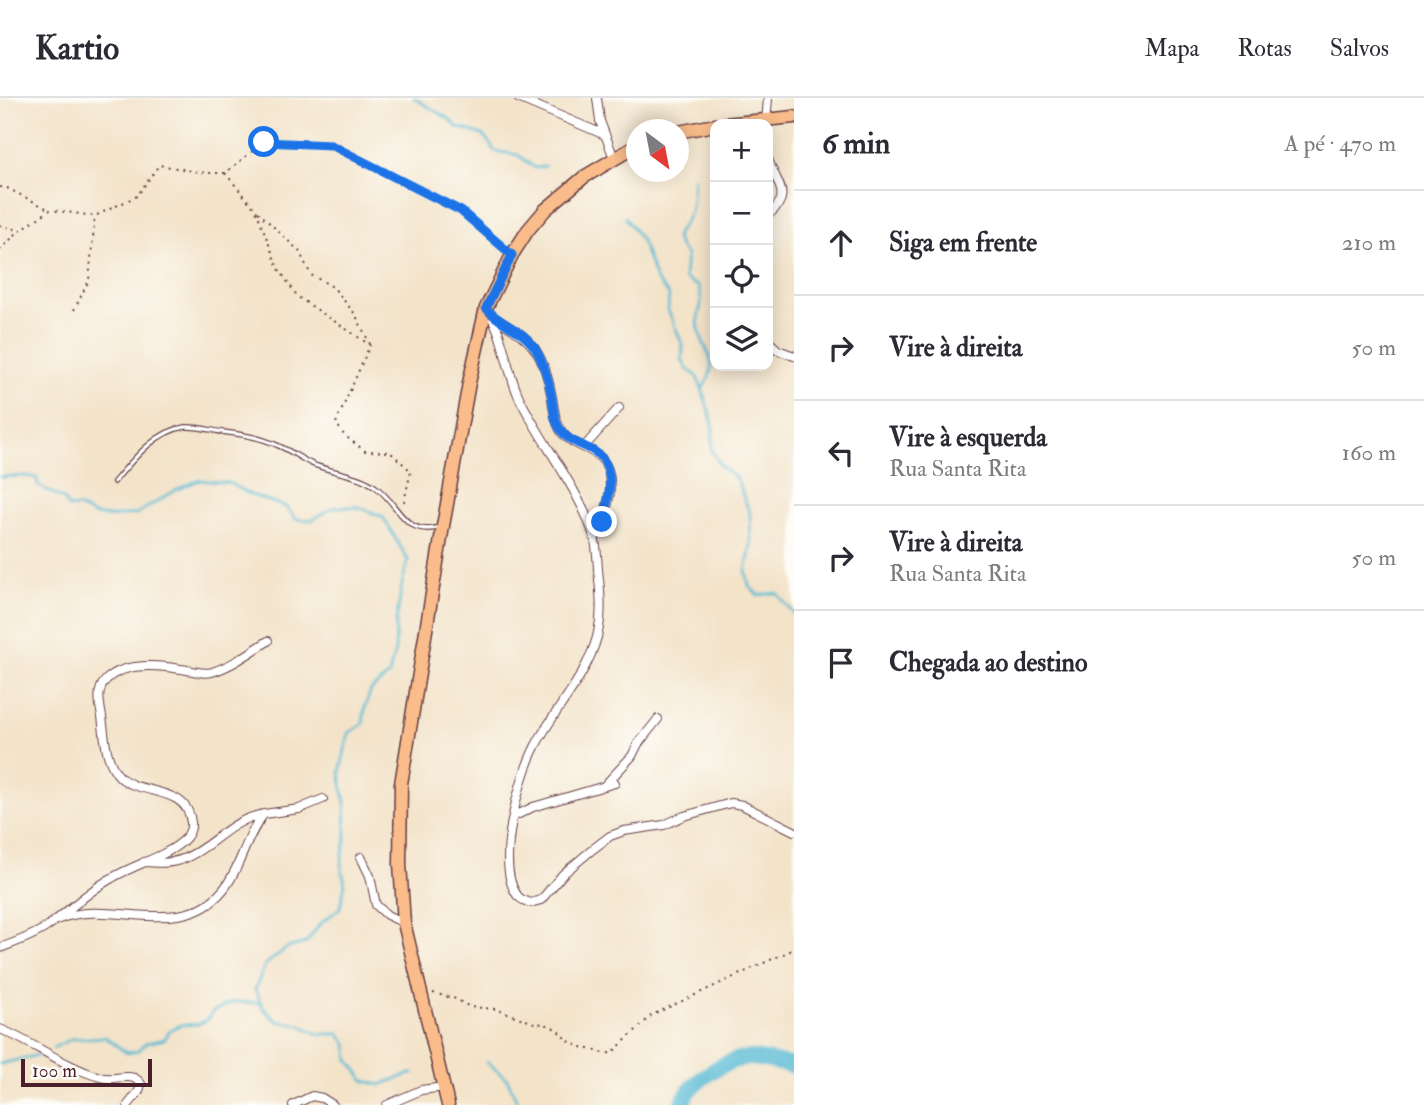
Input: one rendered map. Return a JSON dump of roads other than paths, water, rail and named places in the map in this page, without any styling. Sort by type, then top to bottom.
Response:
[{"type":"main road","points":[[773,121],[794,117]]},
{"type":"main road","points":[[689,130],[710,126]]},
{"type":"main road","points":[[449,1105],[404,923],[400,864],[401,784],[468,383],[486,308],[512,255],[528,230],[553,202],[584,177],[626,151]]},
{"type":"street","points":[[518,98],[605,135]]},
{"type":"street","points":[[766,119],[768,98]]},
{"type":"street","points":[[596,100],[614,158]]},
{"type":"street","points":[[773,170],[782,197],[778,208],[773,212]]},
{"type":"street","points":[[486,308],[495,319],[522,333],[534,346],[546,373],[558,426],[565,436],[595,452],[603,460],[610,482],[607,507],[595,538]]},
{"type":"street","points":[[495,319],[506,364],[518,395],[578,500],[595,538],[602,603],[591,654],[536,744],[523,776],[507,853],[511,883],[516,895],[530,904],[541,901],[563,874],[610,836],[624,831],[664,825],[684,816],[731,803],[742,805],[794,831]]},
{"type":"street","points":[[773,346],[794,356]]},
{"type":"street","points":[[584,447],[619,408]]},
{"type":"street","points":[[0,948],[34,934],[94,888],[173,848],[185,839],[191,830],[191,820],[184,806],[174,796],[131,785],[119,776],[111,763],[100,690],[105,681],[117,672],[134,667],[173,667],[199,673],[212,672],[268,641]]},
{"type":"street","points":[[513,817],[533,807],[610,784],[658,719]]},
{"type":"street","points":[[142,862],[167,863],[181,860],[236,823],[264,814],[299,809],[323,799]]},
{"type":"street","points":[[52,922],[80,913],[160,918],[195,910],[223,890],[250,834],[264,814]]},
{"type":"street","points":[[361,856],[370,876],[376,905],[387,915],[404,923]]},
{"type":"street","points":[[0,1029],[30,1042],[61,1061],[103,1078],[130,1076],[137,1079],[141,1084],[139,1091],[128,1105]]},
{"type":"street","points":[[387,1105],[421,1090],[444,1087]]},
{"type":"street","points":[[293,1105],[312,1096],[322,1098],[333,1105]]},
{"type":"lane","points":[[114,482],[133,459],[160,437],[172,430],[199,428],[261,438],[325,470],[368,483],[378,489],[410,525],[430,530],[443,526]]},
{"type":"waterway","points":[[414,98],[449,119],[457,127],[483,135],[495,151],[518,155],[535,168],[546,166]]},
{"type":"waterway","points":[[694,177],[690,211],[676,237],[686,255],[684,278],[699,287],[701,295],[699,330],[711,362],[711,370],[702,389],[713,424],[712,451],[721,466],[737,479],[750,514],[751,545],[746,571],[749,586],[758,595],[777,593],[794,614]]},
{"type":"waterway","points":[[625,217],[641,240],[656,280],[669,295],[668,310],[683,346],[682,360],[687,369],[696,375],[702,389]]},
{"type":"waterway","points":[[0,477],[37,478],[38,485],[63,499],[69,508],[78,507],[94,515],[109,517],[136,514],[176,490],[199,480],[229,483],[249,494],[286,507],[296,519],[312,520],[334,507],[359,507],[383,517],[408,560],[389,675],[371,690],[365,706],[363,724],[349,733],[340,772],[345,803],[346,839],[341,863],[345,884],[340,908],[320,924],[306,943],[287,948],[265,965],[255,990],[264,1009],[277,1021],[300,1025],[318,1034],[339,1034],[347,1044],[349,1060],[365,1081],[380,1085],[413,1073]]},
{"type":"waterway","points":[[53,1048],[71,1039],[105,1037],[127,1053],[138,1051],[146,1043],[165,1039],[170,1030],[180,1025],[199,1024],[208,1019],[212,1012],[232,1002],[261,1003]]},
{"type":"waterway","points":[[0,1064],[38,1055]]},
{"type":"waterway","points":[[682,1105],[692,1088],[710,1072],[731,1062],[751,1058],[794,1066]]},
{"type":"waterway","points":[[487,1062],[507,1079],[519,1105]]}]
